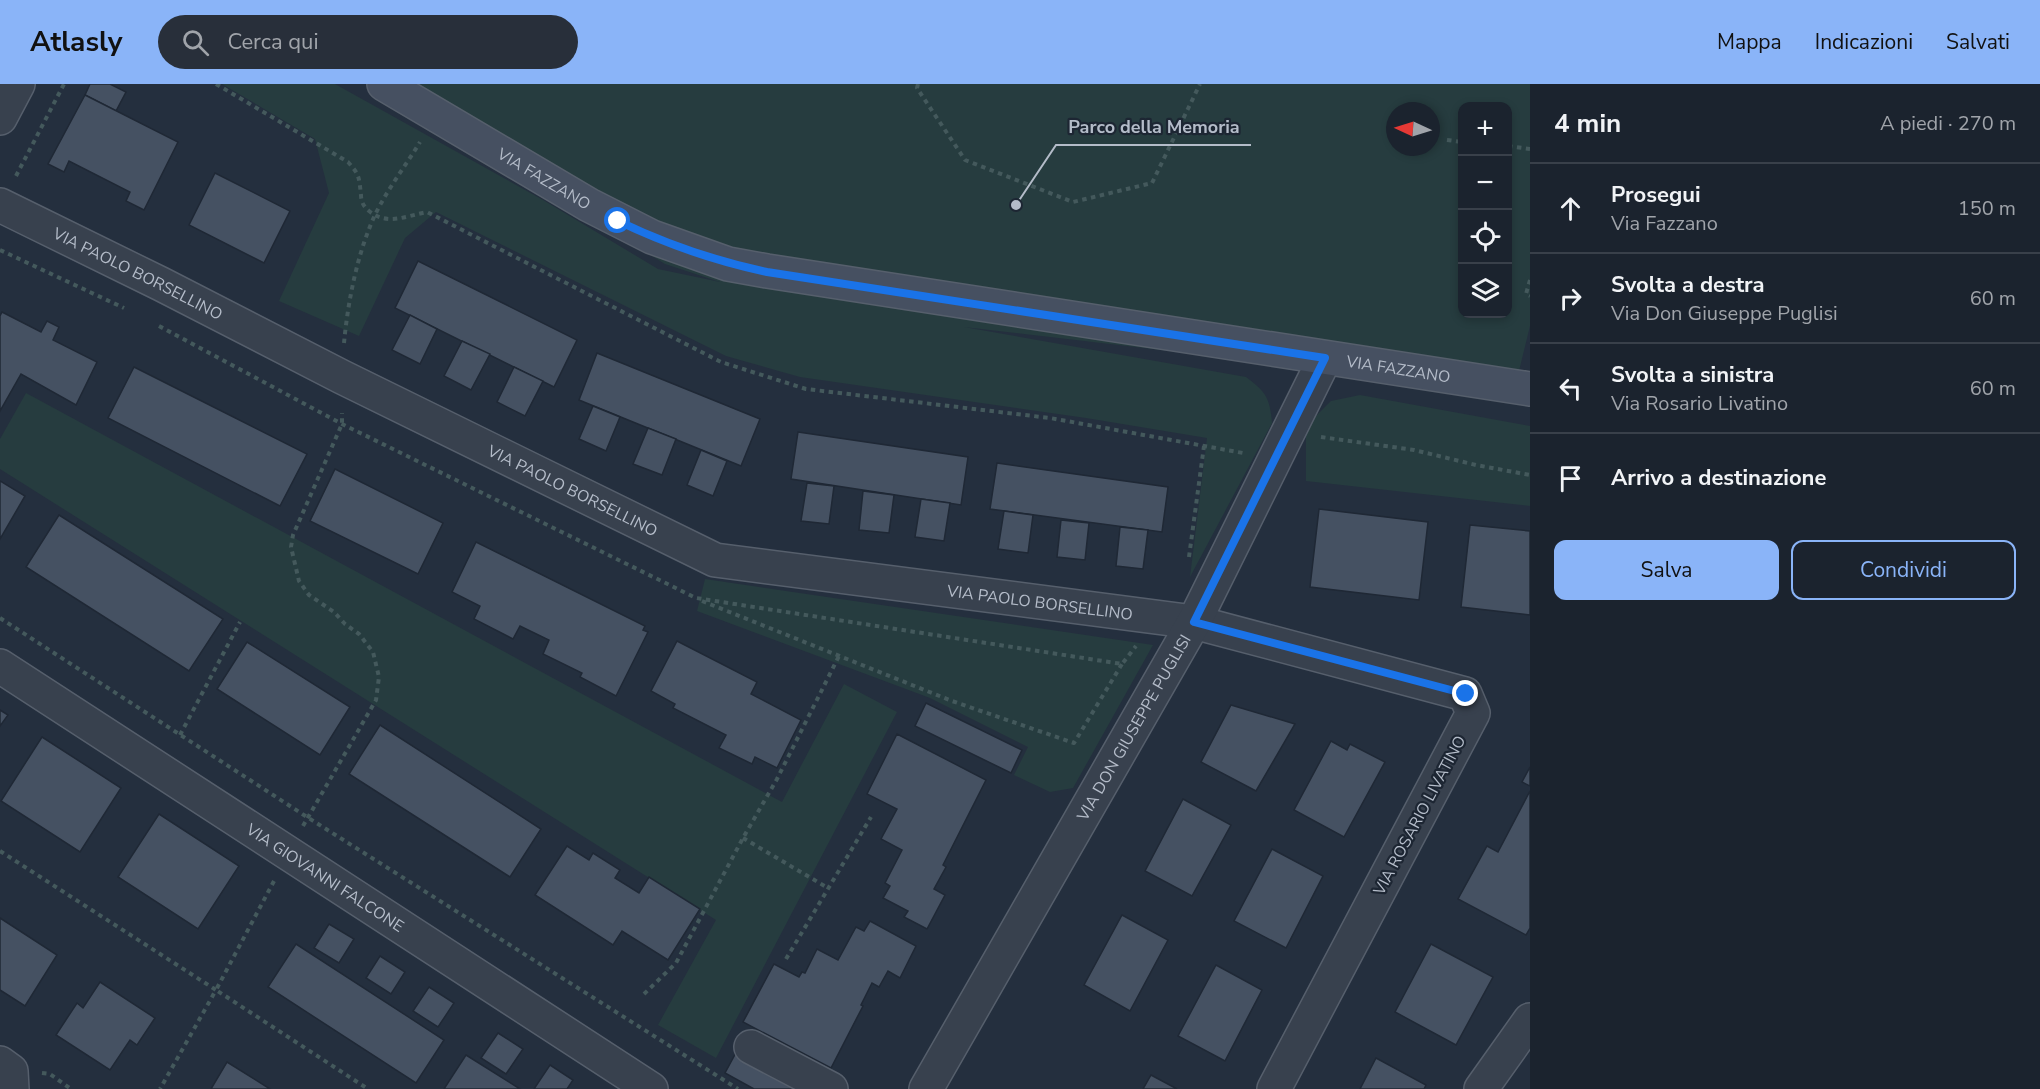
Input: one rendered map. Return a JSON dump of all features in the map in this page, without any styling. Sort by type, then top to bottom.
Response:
[{"type":"street","points":[[0,118],[18,84]]},
{"type":"street","name":"VIA FAZZANO","points":[[384,84],[447,123],[618,221],[652,237],[728,264],[767,272],[1530,389]]},
{"type":"street","name":"VIA PAOLO BORSELLINO","points":[[0,205],[342,377],[715,560],[1194,622]]},
{"type":"street","name":"VIA DON GIUSEPPE PUGLISI","points":[[926,1089],[1194,622],[1325,358]]},
{"type":"street","name":"VIA ROSARIO LIVATINO","points":[[1194,622],[1466,694],[1473,713],[1274,1089]]},
{"type":"street","name":"VIA GIOVANNI FALCONE","points":[[0,666],[651,1089]]},
{"type":"street","points":[[1481,1089],[1530,1020]]},
{"type":"street","points":[[751,1047],[831,1089]]},
{"type":"street","points":[[0,1063],[11,1071],[12,1089]]},
{"type":"path","points":[[0,205],[64,84]]},
{"type":"path","points":[[216,84],[348,162],[357,172],[364,207],[375,216],[395,220],[427,212],[721,362],[806,389],[1050,418],[1242,453],[1249,452],[1261,433],[1286,434],[1414,450],[1530,475]]},
{"type":"path","points":[[918,84],[917,88],[965,160],[1073,202],[1152,183],[1200,84]]},
{"type":"path","points":[[160,1089],[216,990],[307,817],[376,700],[380,677],[373,652],[359,634],[334,612],[309,595],[299,581],[291,547],[292,535],[342,424],[342,377],[346,328],[363,248],[375,216],[421,140]]},
{"type":"path","points":[[1447,140],[1458,141]]},
{"type":"path","points":[[1512,146],[1530,148]]},
{"type":"path","points":[[0,250],[124,308]]},
{"type":"path","points":[[1530,280],[1526,294],[1530,296]]},
{"type":"path","points":[[696,598],[952,702],[1074,743],[1122,664]]},
{"type":"path","points":[[0,618],[307,817],[738,1089]]},
{"type":"path","points":[[180,735],[240,622]]},
{"type":"path","points":[[644,994],[676,963],[777,779],[839,656]]},
{"type":"path","points":[[786,959],[871,817]]},
{"type":"path","points":[[743,838],[828,888]]},
{"type":"path","points":[[0,851],[368,1089]]},
{"type":"green space","points":[[222,84],[335,84],[543,200],[658,269],[720,282],[665,264],[377,84],[1530,84],[1530,326],[1519,371],[1333,370],[964,327],[1246,377],[1258,387],[1268,401],[1272,423],[1190,577],[1207,438],[1086,418],[800,377],[726,356],[436,212],[405,238],[359,336],[279,301],[329,193],[315,139]]},
{"type":"green space","points":[[26,393],[782,802],[844,684],[897,712],[716,1058],[658,1025],[716,920],[0,469],[0,439]]},
{"type":"green space","points":[[1360,395],[1530,426],[1530,506],[1306,481],[1306,426],[1331,401]]},
{"type":"green space","points":[[705,579],[1153,645],[1073,788],[1050,792],[1014,775],[1028,747],[930,698],[697,611]]},
{"type":"building","points":[[90,84],[110,84],[126,92],[116,111],[85,95]]},
{"type":"building","points":[[85,95],[178,142],[144,210],[126,201],[130,192],[69,161],[64,172],[48,164]]},
{"type":"building","points":[[215,173],[290,211],[264,263],[189,225]]},
{"type":"building","points":[[418,261],[577,340],[554,387],[395,308]]},
{"type":"building","points":[[2,312],[41,332],[47,321],[59,327],[53,340],[97,362],[76,405],[21,374],[0,411],[0,316]]},
{"type":"building","points":[[410,315],[437,329],[420,364],[392,350]]},
{"type":"building","points":[[462,341],[490,354],[471,390],[444,376]]},
{"type":"building","points":[[597,353],[760,419],[741,466],[579,400]]},
{"type":"building","points":[[134,367],[307,454],[280,506],[108,418]]},
{"type":"building","points":[[514,367],[543,381],[525,416],[497,402]]},
{"type":"building","points":[[593,406],[620,417],[606,451],[579,439]]},
{"type":"building","points":[[648,428],[676,439],[662,475],[633,464]]},
{"type":"building","points":[[798,432],[968,457],[961,505],[791,479]]},
{"type":"building","points":[[701,450],[727,461],[713,496],[687,485]]},
{"type":"building","points":[[997,463],[1168,487],[1162,532],[990,509]]},
{"type":"building","points":[[335,469],[443,523],[418,574],[310,521]]},
{"type":"building","points":[[0,481],[25,496],[0,539]]},
{"type":"building","points":[[807,483],[834,486],[829,524],[801,521]]},
{"type":"building","points":[[863,491],[894,495],[889,533],[859,530]]},
{"type":"building","points":[[921,499],[950,503],[944,541],[915,537]]},
{"type":"building","points":[[1319,509],[1428,522],[1419,600],[1310,587]]},
{"type":"building","points":[[1004,511],[1033,515],[1028,553],[998,549]]},
{"type":"building","points":[[59,515],[223,619],[189,671],[26,567]]},
{"type":"building","points":[[1061,520],[1089,523],[1085,560],[1057,557]]},
{"type":"building","points":[[1470,525],[1530,531],[1530,615],[1461,607]]},
{"type":"building","points":[[1120,527],[1148,530],[1143,569],[1116,566]]},
{"type":"building","points":[[476,542],[645,626],[643,630],[648,632],[616,696],[580,677],[582,673],[543,654],[549,640],[520,626],[513,639],[474,619],[480,606],[452,592]]},
{"type":"building","points":[[677,641],[757,682],[751,694],[801,720],[777,768],[755,757],[752,764],[719,748],[726,735],[673,708],[675,704],[651,691]]},
{"type":"building","points":[[247,642],[350,707],[320,755],[217,689]]},
{"type":"building","points":[[926,703],[1022,750],[1011,773],[915,726]]},
{"type":"building","points":[[1231,705],[1295,724],[1256,791],[1201,762]]},
{"type":"building","points":[[0,710],[8,715],[0,726]]},
{"type":"building","points":[[380,725],[541,829],[510,877],[349,774]]},
{"type":"building","points":[[897,734],[986,780],[943,865],[946,867],[934,889],[945,895],[927,929],[904,917],[908,911],[883,898],[890,886],[885,883],[902,850],[881,839],[897,809],[867,794]]},
{"type":"building","points":[[42,737],[121,788],[80,852],[1,801]]},
{"type":"building","points":[[1331,741],[1347,750],[1350,744],[1385,762],[1344,837],[1294,810]]},
{"type":"building","points":[[1530,767],[1530,786],[1522,782]]},
{"type":"building","points":[[1530,791],[1530,928],[1526,935],[1458,899],[1487,846],[1498,852]]},
{"type":"building","points":[[1183,799],[1231,825],[1192,896],[1145,871]]},
{"type":"building","points":[[159,814],[239,866],[198,929],[118,877]]},
{"type":"building","points":[[567,846],[589,860],[593,853],[620,870],[615,878],[639,893],[649,877],[700,909],[668,960],[622,931],[613,945],[535,895]]},
{"type":"building","points":[[1272,849],[1323,876],[1286,948],[1234,921]]},
{"type":"building","points":[[1122,915],[1168,940],[1130,1011],[1084,985]]},
{"type":"building","points":[[0,918],[57,955],[25,1006],[0,990]]},
{"type":"building","points":[[870,921],[916,946],[900,978],[888,971],[879,987],[872,983],[861,1005],[863,1006],[831,1068],[743,1022],[774,964],[799,977],[802,972],[805,973],[817,949],[838,960],[856,927],[864,931]]},
{"type":"building","points":[[329,924],[354,939],[339,963],[314,948]]},
{"type":"building","points":[[296,944],[444,1040],[416,1083],[268,987]]},
{"type":"building","points":[[1431,944],[1493,977],[1456,1045],[1395,1012]]},
{"type":"building","points":[[380,956],[405,972],[391,994],[366,978]]},
{"type":"building","points":[[1216,965],[1262,990],[1225,1061],[1178,1036]]},
{"type":"building","points":[[100,982],[155,1018],[137,1045],[130,1040],[110,1070],[56,1035],[77,1003],[83,1008]]},
{"type":"building","points":[[429,987],[454,1003],[438,1027],[413,1011]]},
{"type":"building","points":[[498,1033],[523,1049],[506,1074],[481,1058]]},
{"type":"building","points":[[738,1049],[811,1089],[754,1089],[725,1073]]},
{"type":"building","points":[[466,1055],[520,1089],[444,1089]]},
{"type":"building","points":[[1376,1058],[1426,1085],[1424,1089],[1360,1089]]},
{"type":"building","points":[[227,1062],[270,1089],[211,1089]]},
{"type":"building","points":[[550,1065],[573,1080],[567,1089],[534,1089]]},
{"type":"building","points":[[1151,1075],[1177,1089],[1143,1089]]},
{"type":"place","name":"Parco della Memoria","points":[[1016,205]]},
{"type":"route","points":[[618,221],[692,252],[728,264],[767,272],[1325,358],[1194,622],[1466,694]]}]
